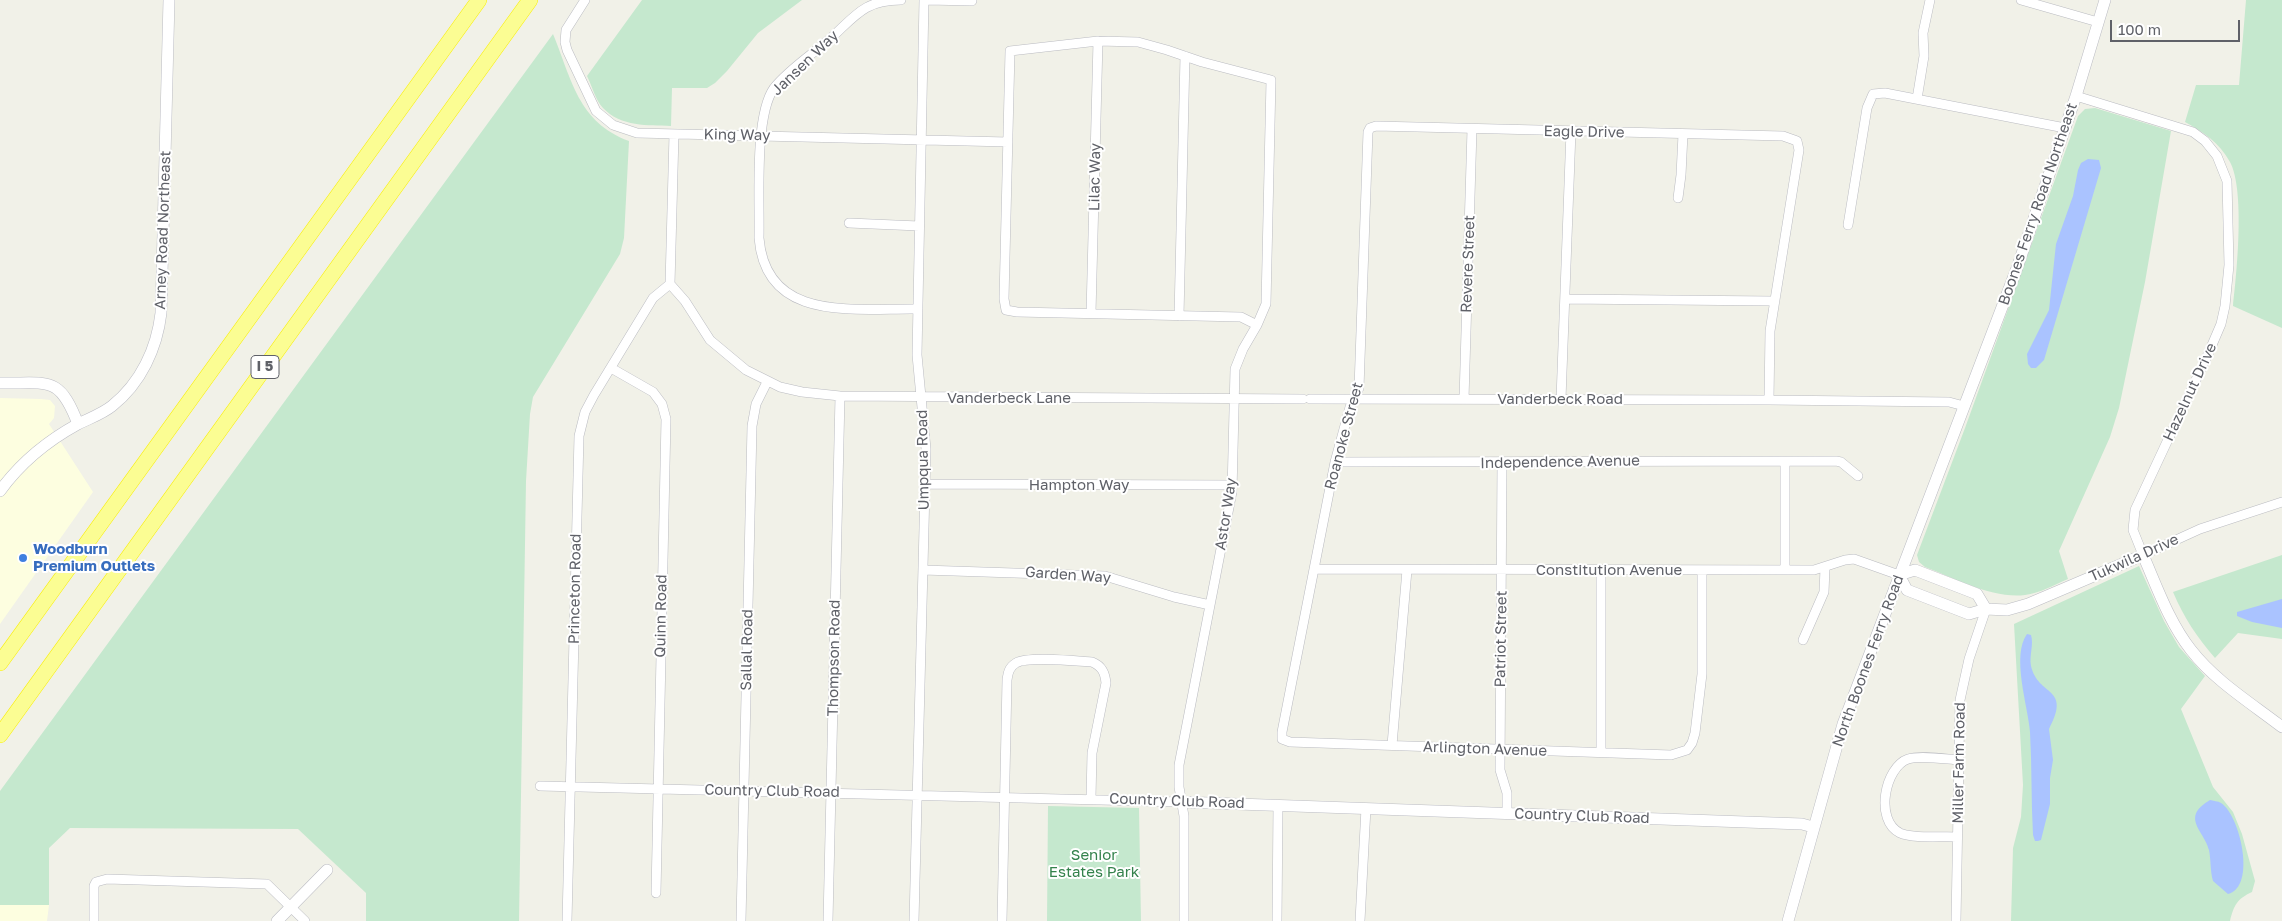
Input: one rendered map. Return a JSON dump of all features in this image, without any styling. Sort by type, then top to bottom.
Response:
[{"type":"highway","points":[[0,663],[479,0]]},
{"type":"highway","name":"I 5","points":[[0,735],[530,0]]},
{"type":"main road","name":"Arney Road Northeast","points":[[0,491],[25,461],[50,441],[111,407],[130,388],[148,361],[159,329],[169,0]]},
{"type":"main road","name":"Boones Ferry Road Northeast","points":[[1964,406],[2017,268],[2076,96],[2105,0]]},
{"type":"main road","points":[[0,383],[48,384],[59,389],[69,402],[78,424]]},
{"type":"main road","name":"North Boones Ferry Road","points":[[1788,921],[1843,724],[1964,406]]},
{"type":"main road","name":"Tukwila Drive","points":[[1900,575],[1907,590],[1969,614],[1986,608],[2007,610],[2028,604],[2143,554]]},
{"type":"main road","name":"Hazelnut Drive","points":[[2143,554],[2176,626],[2194,655],[2216,676],[2282,727]]},
{"type":"main road","points":[[1900,575],[1915,570],[1977,594],[1986,608]]},
{"type":"main road","name":"Country Club Road","points":[[1181,802],[1802,824],[1813,827]]},
{"type":"main road","points":[[278,921],[327,870]]},
{"type":"street","name":"King Way","points":[[585,0],[569,22],[565,42],[596,111],[613,125],[629,132],[1008,142]]},
{"type":"street","name":"Jansen Way","points":[[901,0],[880,1],[868,5],[774,88],[766,104],[761,136],[760,247],[767,268],[777,284],[798,301],[816,306],[917,310]]},
{"type":"street","points":[[926,0],[972,1]]},
{"type":"street","name":"Umpqua Road","points":[[914,921],[926,434],[917,355],[917,310],[926,0]]},
{"type":"street","points":[[1917,99],[1924,56],[1923,33],[1930,0]]},
{"type":"street","points":[[2021,0],[2098,22]]},
{"type":"street","points":[[1179,316],[1185,56],[1138,42],[1098,41],[1010,51],[1004,299],[1006,310],[1011,312],[1091,313],[1179,316],[1241,317],[1257,326]]},
{"type":"street","name":"Lilac Way","points":[[1091,313],[1098,41]]},
{"type":"street","name":"Astor Way","points":[[1184,921],[1184,816],[1178,787],[1181,755],[1233,485],[1234,399],[1237,364],[1242,349],[1264,311],[1267,296],[1270,80],[1185,56]]},
{"type":"street","points":[[1848,225],[1867,108],[1873,94],[1885,93],[2065,128]]},
{"type":"street","name":"Hazelnut Drive","points":[[2076,96],[2193,132],[2209,145],[2217,156],[2224,168],[2227,181],[2229,265],[2223,314],[2203,366],[2136,510],[2134,530],[2143,554]]},
{"type":"street","name":"Eagle Drive","points":[[1370,128],[1376,126],[1783,136],[1797,140],[1798,157],[1773,301]]},
{"type":"street","name":"Roanoke Street","points":[[1282,739],[1335,462],[1359,388],[1368,138],[1370,128]]},
{"type":"street","name":"Revere Street","points":[[1464,399],[1472,129]]},
{"type":"street","points":[[1561,399],[1571,132]]},
{"type":"street","points":[[670,284],[674,134]]},
{"type":"street","points":[[1678,198],[1683,134]]},
{"type":"street","points":[[849,223],[919,226]]},
{"type":"street","name":"Princeton Road","points":[[567,921],[579,436],[589,404],[653,298],[670,284]]},
{"type":"street","name":"Vanderbeck Lane","points":[[670,284],[714,344],[737,364],[767,382],[802,392],[840,396],[1306,399]]},
{"type":"street","points":[[1565,299],[1773,301],[1768,350],[1768,400]]},
{"type":"street","name":"Quinn Road","points":[[611,368],[653,392],[662,404],[666,419],[656,893]]},
{"type":"street","name":"Sallal Road","points":[[741,921],[752,426],[756,404],[767,382]]},
{"type":"street","name":"Thompson Road","points":[[828,921],[840,396]]},
{"type":"street","name":"Vanderbeck Road","points":[[1306,399],[1810,400],[1949,402],[1964,406]]},
{"type":"street","name":"Independence Avenue","points":[[1335,462],[1836,461],[1841,462],[1858,476]]},
{"type":"street","points":[[1785,462],[1785,570]]},
{"type":"street","name":"Patriot Street","points":[[1502,463],[1500,770],[1508,793],[1507,813]]},
{"type":"street","name":"Hampton Way","points":[[925,484],[1233,485]]},
{"type":"street","name":"Tukwila Drive","points":[[2143,554],[2200,529],[2282,502]]},
{"type":"street","name":"Constitution Avenue","points":[[1314,569],[1817,570],[1845,560],[1854,560],[1900,575]]},
{"type":"street","points":[[1803,640],[1824,592],[1825,568]]},
{"type":"street","name":"Garden Way","points":[[923,570],[1100,575],[1114,577],[1174,597],[1210,605]]},
{"type":"street","points":[[1392,745],[1407,570]]},
{"type":"street","points":[[1600,752],[1601,570]]},
{"type":"street","name":"Arlington Avenue","points":[[1282,739],[1290,742],[1671,755],[1687,750],[1692,743],[1695,733],[1701,687],[1702,570]]},
{"type":"street","name":"Miller Farm Road","points":[[1956,921],[1960,700],[1963,682],[1986,608]]},
{"type":"street","points":[[1002,921],[1008,674],[1012,666],[1017,662],[1029,660],[1092,662],[1097,664],[1104,672],[1106,683],[1092,753],[1091,798]]},
{"type":"street","points":[[1957,837],[1901,833],[1887,820],[1884,809],[1892,773],[1900,764],[1914,758],[1958,760]]},
{"type":"street","name":"Country Club Road","points":[[540,786],[1091,798],[1181,802]]},
{"type":"street","points":[[1277,921],[1278,804]]},
{"type":"street","points":[[1360,921],[1366,808]]},
{"type":"street","points":[[94,921],[94,886],[96,882],[107,879],[262,883],[272,887],[305,921]]},
{"type":"shaded area","name":"Woodburn Premium Outlets","points":[[0,398],[50,400],[55,406],[54,418],[49,424],[93,492],[0,624]]},
{"type":"shaded area","points":[[0,905],[49,905],[47,921],[0,921]]},
{"type":"green space","points":[[642,0],[802,0],[758,33],[715,83],[707,88],[672,88],[671,126],[635,124],[618,119],[603,108],[587,76]]},
{"type":"green space","points":[[2246,0],[2282,0],[2282,328],[2233,306],[2239,232],[2235,175],[2226,155],[2216,143],[2185,122],[2196,85],[2239,85]]},
{"type":"green space","points":[[553,34],[572,83],[588,111],[598,123],[612,133],[629,141],[624,238],[620,254],[533,397],[530,414],[526,481],[519,921],[366,921],[366,893],[298,829],[70,828],[49,848],[49,905],[0,905],[0,791]]},
{"type":"green space","points":[[2095,108],[2171,131],[2145,282],[2119,408],[2110,437],[2059,551],[2068,579],[2031,594],[2000,594],[1974,587],[1925,567],[1919,562],[1917,555],[2078,116],[2085,109]]},
{"type":"green space","points":[[2282,555],[2282,639],[2238,633],[2215,658],[2191,627],[2173,592]]},
{"type":"green space","points":[[2139,566],[2164,621],[2179,647],[2205,676],[2181,709],[2213,787],[2233,812],[2242,834],[2255,881],[2252,892],[2237,903],[2230,921],[2011,921],[2013,848],[2021,817],[2023,785],[2014,624]]},
{"type":"green space","name":"Senior Estates Park","points":[[1048,806],[1139,808],[1141,921],[1047,921]]},
{"type":"water","points":[[2088,159],[2099,160],[2101,168],[2044,360],[2036,368],[2031,368],[2028,364],[2027,354],[2049,310],[2056,244],[2073,196],[2078,170],[2081,163]]},
{"type":"water","points":[[2282,599],[2282,628],[2252,622],[2237,616],[2237,612]]},
{"type":"water","points":[[2027,634],[2031,635],[2032,639],[2031,666],[2035,676],[2055,698],[2057,705],[2049,729],[2053,760],[2050,778],[2050,804],[2041,840],[2038,841],[2035,841],[2033,835],[2030,732],[2020,668],[2022,643]]},
{"type":"water","points":[[2210,800],[2221,803],[2228,810],[2239,835],[2242,850],[2244,865],[2242,879],[2237,889],[2228,894],[2213,881],[2209,850],[2196,824],[2196,813],[2201,806]]},
{"type":"place","name":"Woodburn Premium Outlets","points":[[23,558]]}]
